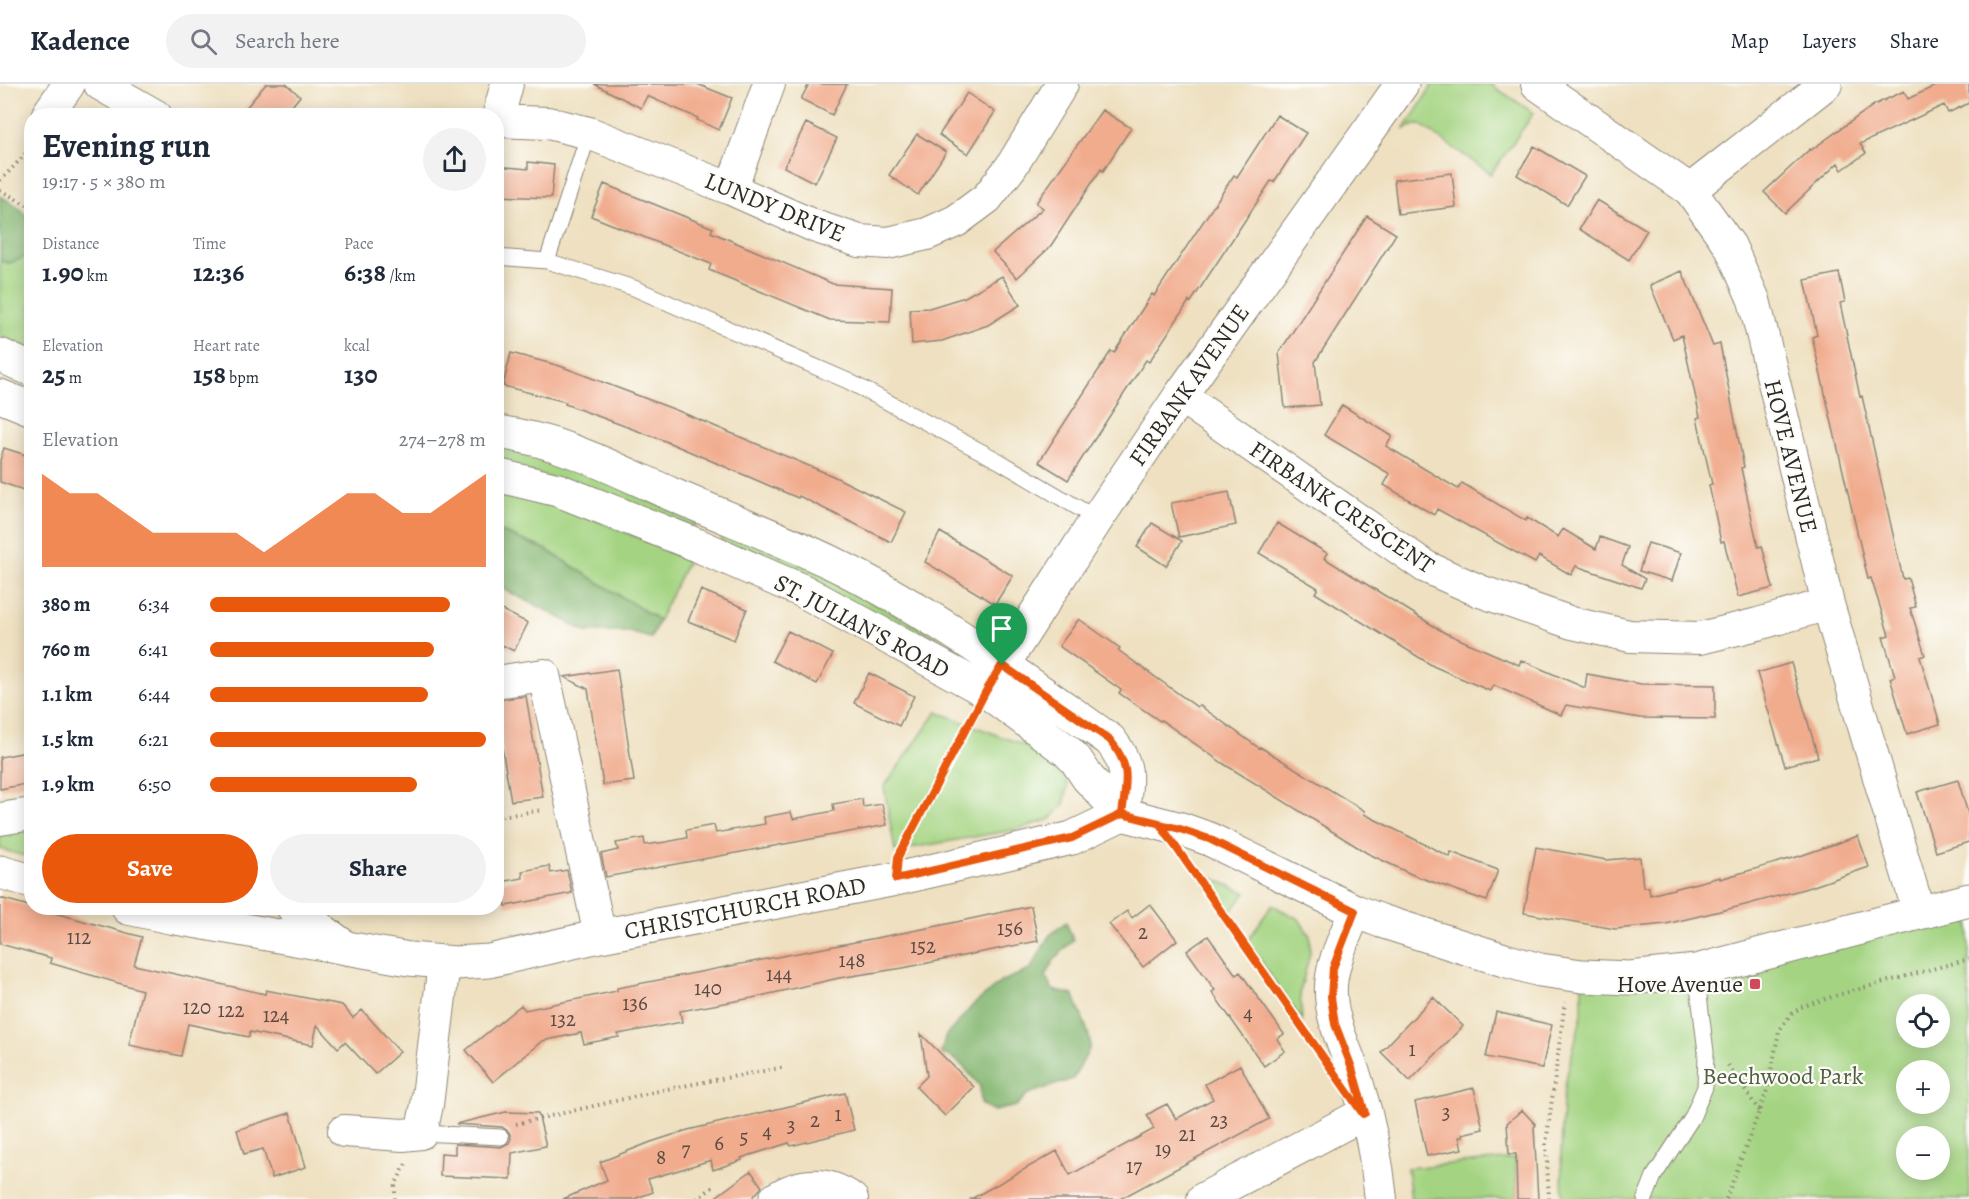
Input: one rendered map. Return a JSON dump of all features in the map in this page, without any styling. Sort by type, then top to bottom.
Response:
[{"type":"street","points":[[52,108],[69,84]]},
{"type":"street","points":[[100,84],[142,108]]},
{"type":"street","points":[[501,108],[507,84]]},
{"type":"street","points":[[731,189],[769,84]]},
{"type":"street","name":"LUNDY DRIVE","points":[[504,121],[548,123],[589,133],[731,189],[814,226],[859,241],[888,243],[927,234],[957,221],[987,198],[1011,166],[1062,84]]},
{"type":"street","name":"FIRBANK AVENUE","points":[[994,678],[1180,396],[1402,84]]},
{"type":"street","name":"HOVE AVENUE","points":[[1538,84],[1690,190],[1730,246],[1754,300],[1828,604],[1919,913]]},
{"type":"street","points":[[1690,190],[1826,84]]},
{"type":"street","points":[[0,355],[24,366]]},
{"type":"street","points":[[0,396],[24,406]]},
{"type":"street","name":"FIRBANK CRESCENT","points":[[1180,396],[1426,567],[1480,591],[1572,623],[1630,636],[1700,638],[1828,604]]},
{"type":"street","name":"ST. JULIAN'S ROAD","points":[[504,433],[517,434],[577,453],[831,563],[905,603],[994,678],[1076,760],[1088,778],[1122,814]]},
{"type":"street","name":"ST. JULIAN'S ROAD","points":[[504,476],[558,490],[697,545],[994,678]]},
{"type":"street","points":[[697,545],[709,510]]},
{"type":"street","points":[[504,681],[544,675],[600,936]]},
{"type":"street","points":[[1122,814],[1202,836],[1355,911],[1467,950],[1540,970],[1568,974],[1630,978],[1696,971],[1969,900]]},
{"type":"street","name":"CHRISTCHURCH ROAD","points":[[161,915],[409,960],[444,963],[489,961],[600,936],[896,879],[1065,840],[1122,814]]},
{"type":"street","points":[[0,819],[24,815]]},
{"type":"street","points":[[0,872],[24,879]]},
{"type":"street","points":[[1355,911],[1333,968],[1331,997],[1335,1024],[1352,1068],[1377,1161],[1381,1199]]},
{"type":"street","points":[[302,915],[348,950]]},
{"type":"street","points":[[344,1131],[403,1135],[421,1133],[427,1105],[444,963]]},
{"type":"street","points":[[1203,1199],[1365,1113]]},
{"type":"street","points":[[775,1199],[796,1188],[815,1185],[838,1190],[852,1199]]},
{"type":"lane","points":[[547,261],[589,133]]},
{"type":"lane","points":[[504,258],[547,261],[634,288],[848,381],[999,461],[1097,519]]},
{"type":"lane","points":[[1645,1199],[1654,1176],[1692,1118],[1705,1087],[1706,1052],[1696,971]]},
{"type":"lane","points":[[421,1133],[501,1137]]},
{"type":"path","points":[[0,181],[24,156]]},
{"type":"path","points":[[0,190],[24,203]]},
{"type":"path","points":[[896,879],[898,857],[994,678]]},
{"type":"path","points":[[504,816],[571,804]]},
{"type":"path","points":[[1186,862],[1308,1036]]},
{"type":"path","points":[[1726,1199],[1768,1088],[1779,1031],[1790,1015],[1801,1007],[1841,994],[1969,959]]},
{"type":"path","points":[[1549,1199],[1545,1144],[1568,974]]},
{"type":"path","points":[[501,1137],[509,1128],[518,1123],[667,1089],[785,1067]]},
{"type":"path","points":[[697,1199],[713,1187]]},
{"type":"green space","points":[[1433,84],[1490,84],[1534,113],[1491,174],[1421,125],[1405,129]]},
{"type":"green space","points":[[0,196],[16,205],[24,213],[24,258],[9,263],[0,261]]},
{"type":"green space","points":[[24,258],[24,346],[0,336],[0,261],[9,263]]},
{"type":"green space","points":[[504,445],[552,458],[695,520],[695,527],[504,463]]},
{"type":"green space","points":[[504,490],[570,510],[688,560],[659,620],[545,549],[504,533]]},
{"type":"green space","points":[[726,532],[784,552],[970,656],[971,664],[965,665],[722,543],[721,536]]},
{"type":"green space","points":[[504,533],[545,549],[659,620],[651,638],[629,632],[586,632],[504,589]]},
{"type":"green space","points":[[937,712],[1042,752],[1059,769],[1068,785],[1064,804],[1051,819],[1019,829],[895,851],[884,787]]},
{"type":"green space","points":[[24,823],[24,856],[0,849],[0,827]]},
{"type":"green space","points":[[1212,878],[1246,893],[1228,915],[1206,885]]},
{"type":"green space","name":"Beechwood Park","points":[[1969,900],[1969,1199],[1563,1199],[1561,1156],[1563,1099],[1582,1014],[1582,976],[1630,978]]},
{"type":"green space","points":[[1272,905],[1299,919],[1310,936],[1310,953],[1300,992],[1302,1021],[1247,941]]},
{"type":"green space","points":[[1066,922],[1073,940],[1054,960],[1046,977],[1053,990],[1074,995],[1090,1040],[1089,1048],[1073,1079],[1028,1094],[1016,1106],[994,1111],[981,1104],[980,1086],[967,1071],[953,1058],[941,1054],[945,1037],[972,1006],[1002,981],[1030,970],[1049,936]]},
{"type":"green space","points":[[1515,1158],[1517,1199],[1411,1199],[1407,1168]]},
{"type":"building","points":[[266,84],[286,84],[300,96],[290,108],[246,108]]},
{"type":"building","points":[[594,84],[697,84],[732,98],[719,130],[697,120],[698,118],[647,96],[641,108]]},
{"type":"building","points":[[809,84],[847,84],[832,115],[801,99]]},
{"type":"building","points":[[1934,84],[1969,84],[1969,103],[1948,113],[1944,105],[1860,144],[1866,153],[1842,170],[1838,163],[1785,213],[1764,192],[1810,149],[1874,105],[1904,91],[1908,99],[1935,86]]},
{"type":"building","points":[[967,93],[995,112],[968,154],[939,135]]},
{"type":"building","points":[[1102,110],[1131,128],[1050,247],[1017,278],[993,252],[1043,208],[1036,203]]},
{"type":"building","points":[[1277,115],[1306,133],[1274,182],[1271,181],[1149,362],[1146,360],[1068,480],[1039,462],[1111,351],[1114,353],[1234,175],[1237,177]]},
{"type":"building","points":[[806,123],[837,138],[815,183],[784,167]]},
{"type":"building","points":[[917,134],[946,152],[918,195],[889,175]]},
{"type":"building","points":[[1534,146],[1585,176],[1567,205],[1517,175]]},
{"type":"building","points":[[528,162],[554,165],[551,198],[504,196],[504,167],[528,169]]},
{"type":"building","points":[[1452,173],[1456,207],[1398,214],[1394,180]]},
{"type":"building","points":[[604,184],[713,228],[711,232],[833,284],[892,288],[890,322],[830,320],[709,270],[711,264],[591,216]]},
{"type":"building","points":[[1597,200],[1647,230],[1629,260],[1579,229]]},
{"type":"building","points":[[1367,216],[1396,234],[1315,362],[1320,405],[1285,408],[1279,353]]},
{"type":"building","points":[[1682,271],[1713,346],[1720,344],[1744,467],[1741,468],[1758,547],[1762,546],[1773,588],[1738,597],[1724,541],[1721,542],[1709,485],[1712,484],[1697,418],[1700,417],[1682,335],[1673,339],[1650,285]]},
{"type":"building","points":[[1839,273],[1845,302],[1840,303],[1860,397],[1862,396],[1903,579],[1908,578],[1916,607],[1910,608],[1925,655],[1920,657],[1940,724],[1907,734],[1890,678],[1895,676],[1883,637],[1889,635],[1871,578],[1868,579],[1812,337],[1817,335],[1805,280]]},
{"type":"building","points":[[1002,276],[1020,305],[988,325],[942,341],[912,344],[910,309],[929,308],[965,297]]},
{"type":"building","points":[[511,353],[560,366],[676,410],[833,476],[906,512],[891,542],[799,496],[798,498],[665,441],[565,404],[566,402],[504,386]]},
{"type":"building","points":[[1342,405],[1392,436],[1386,446],[1458,489],[1462,483],[1558,537],[1563,529],[1596,549],[1600,537],[1628,547],[1622,565],[1645,579],[1641,588],[1576,566],[1571,575],[1539,556],[1535,563],[1437,509],[1434,515],[1384,485],[1390,474],[1324,435]]},
{"type":"building","points":[[4,448],[24,454],[24,490],[0,482],[0,460]]},
{"type":"building","points":[[1229,492],[1236,525],[1179,537],[1171,503]]},
{"type":"building","points":[[1152,523],[1182,541],[1166,566],[1137,547]]},
{"type":"building","points":[[1277,523],[1327,553],[1324,558],[1445,633],[1519,665],[1521,660],[1585,688],[1587,674],[1641,684],[1715,685],[1715,719],[1640,718],[1566,705],[1561,715],[1493,685],[1490,691],[1433,666],[1315,593],[1318,588],[1259,553]]},
{"type":"building","points":[[940,532],[1013,576],[995,604],[925,562]]},
{"type":"building","points":[[1648,543],[1681,553],[1672,581],[1639,571]]},
{"type":"building","points":[[701,590],[747,609],[734,640],[688,621]]},
{"type":"building","points":[[504,611],[528,623],[514,651],[504,646]]},
{"type":"building","points":[[1079,619],[1197,707],[1199,705],[1259,748],[1365,811],[1364,814],[1450,857],[1451,852],[1498,870],[1487,901],[1413,875],[1367,853],[1224,764],[1119,693],[1121,690],[1059,646]]},
{"type":"building","points":[[788,631],[833,654],[817,684],[772,661]]},
{"type":"building","points":[[1791,663],[1818,757],[1785,766],[1757,673]]},
{"type":"building","points":[[617,669],[634,781],[603,785],[588,689],[564,677]]},
{"type":"building","points":[[869,673],[914,696],[899,726],[854,703]]},
{"type":"building","points":[[526,696],[543,797],[511,801],[504,760],[504,699]]},
{"type":"building","points":[[24,752],[24,784],[0,789],[0,757]]},
{"type":"building","points":[[1958,780],[1969,817],[1969,842],[1936,852],[1917,792]]},
{"type":"building","points":[[862,799],[863,807],[882,804],[887,825],[606,877],[601,854],[618,850],[616,843],[644,838],[645,845],[666,842],[687,838],[686,830],[714,825],[716,833],[765,824],[764,817],[791,812],[793,819],[834,811],[833,804]]},
{"type":"building","points":[[1858,836],[1869,867],[1811,887],[1666,924],[1615,929],[1524,913],[1536,847],[1607,860],[1640,857],[1643,887],[1649,887],[1650,895],[1720,877],[1720,879],[1800,856]]},
{"type":"building","points":[[549,866],[551,873],[567,870],[572,893],[506,906],[504,881],[523,878],[522,871]]},
{"type":"building","points":[[0,898],[24,905],[24,915],[62,915],[142,937],[134,965],[265,994],[266,990],[342,1005],[353,1018],[362,1010],[400,1052],[375,1074],[345,1042],[338,1048],[317,1025],[313,1045],[250,1032],[249,1037],[188,1024],[181,1056],[129,1045],[142,990],[50,963],[51,958],[0,944]]},
{"type":"building","points":[[1150,904],[1177,940],[1143,967],[1109,924],[1127,911],[1132,918]]},
{"type":"building","points":[[1031,906],[1038,941],[903,968],[839,978],[752,998],[680,1011],[682,1022],[618,1034],[619,1037],[584,1044],[581,1033],[542,1041],[493,1082],[466,1050],[521,1005],[525,1010],[617,991],[617,988]]},
{"type":"building","points":[[1208,936],[1236,975],[1240,972],[1284,1034],[1277,1039],[1285,1051],[1264,1066],[1212,992],[1215,990],[1187,951]]},
{"type":"building","points":[[1433,997],[1463,1026],[1410,1081],[1381,1052]]},
{"type":"building","points":[[1496,1012],[1552,1025],[1542,1068],[1486,1057]]},
{"type":"building","points":[[921,1034],[974,1087],[945,1116],[916,1087],[927,1076]]},
{"type":"building","points":[[1240,1065],[1269,1119],[1120,1199],[971,1199],[1057,1151],[1070,1175],[1154,1129],[1147,1115],[1157,1109],[1167,1104],[1176,1119],[1213,1099],[1205,1084]]},
{"type":"building","points":[[1474,1088],[1483,1129],[1462,1134],[1463,1137],[1459,1137],[1462,1149],[1427,1156],[1415,1102]]},
{"type":"building","points":[[845,1093],[854,1130],[791,1146],[789,1143],[741,1158],[742,1160],[713,1170],[711,1160],[648,1179],[653,1192],[634,1199],[563,1199],[607,1180],[600,1162],[651,1142],[688,1130]]},
{"type":"building","points":[[1522,1110],[1536,1125],[1534,1127],[1538,1199],[1517,1199],[1516,1154],[1509,1154],[1507,1123]]},
{"type":"building","points":[[506,1112],[538,1113],[546,1146],[512,1153],[511,1179],[440,1176],[441,1153],[455,1154],[455,1144],[501,1147],[509,1143],[511,1138],[509,1132],[502,1127],[456,1124]]},
{"type":"building","points":[[290,1113],[306,1167],[272,1178],[263,1149],[244,1154],[237,1130]]},
{"type":"building","points":[[751,1171],[762,1187],[751,1199],[713,1199]]},
{"type":"place","name":"Hove Avenue","points":[[1755,984]]},
{"type":"route","points":[[1002,665],[898,857],[896,879],[1072,838],[1122,814],[1180,829],[1194,833],[1209,839],[1355,911],[1333,968],[1331,997],[1335,1024],[1358,1083],[1365,1113],[1363,1114],[1159,823],[1122,814],[1127,774],[1116,747],[1110,740],[1002,665]]}]
